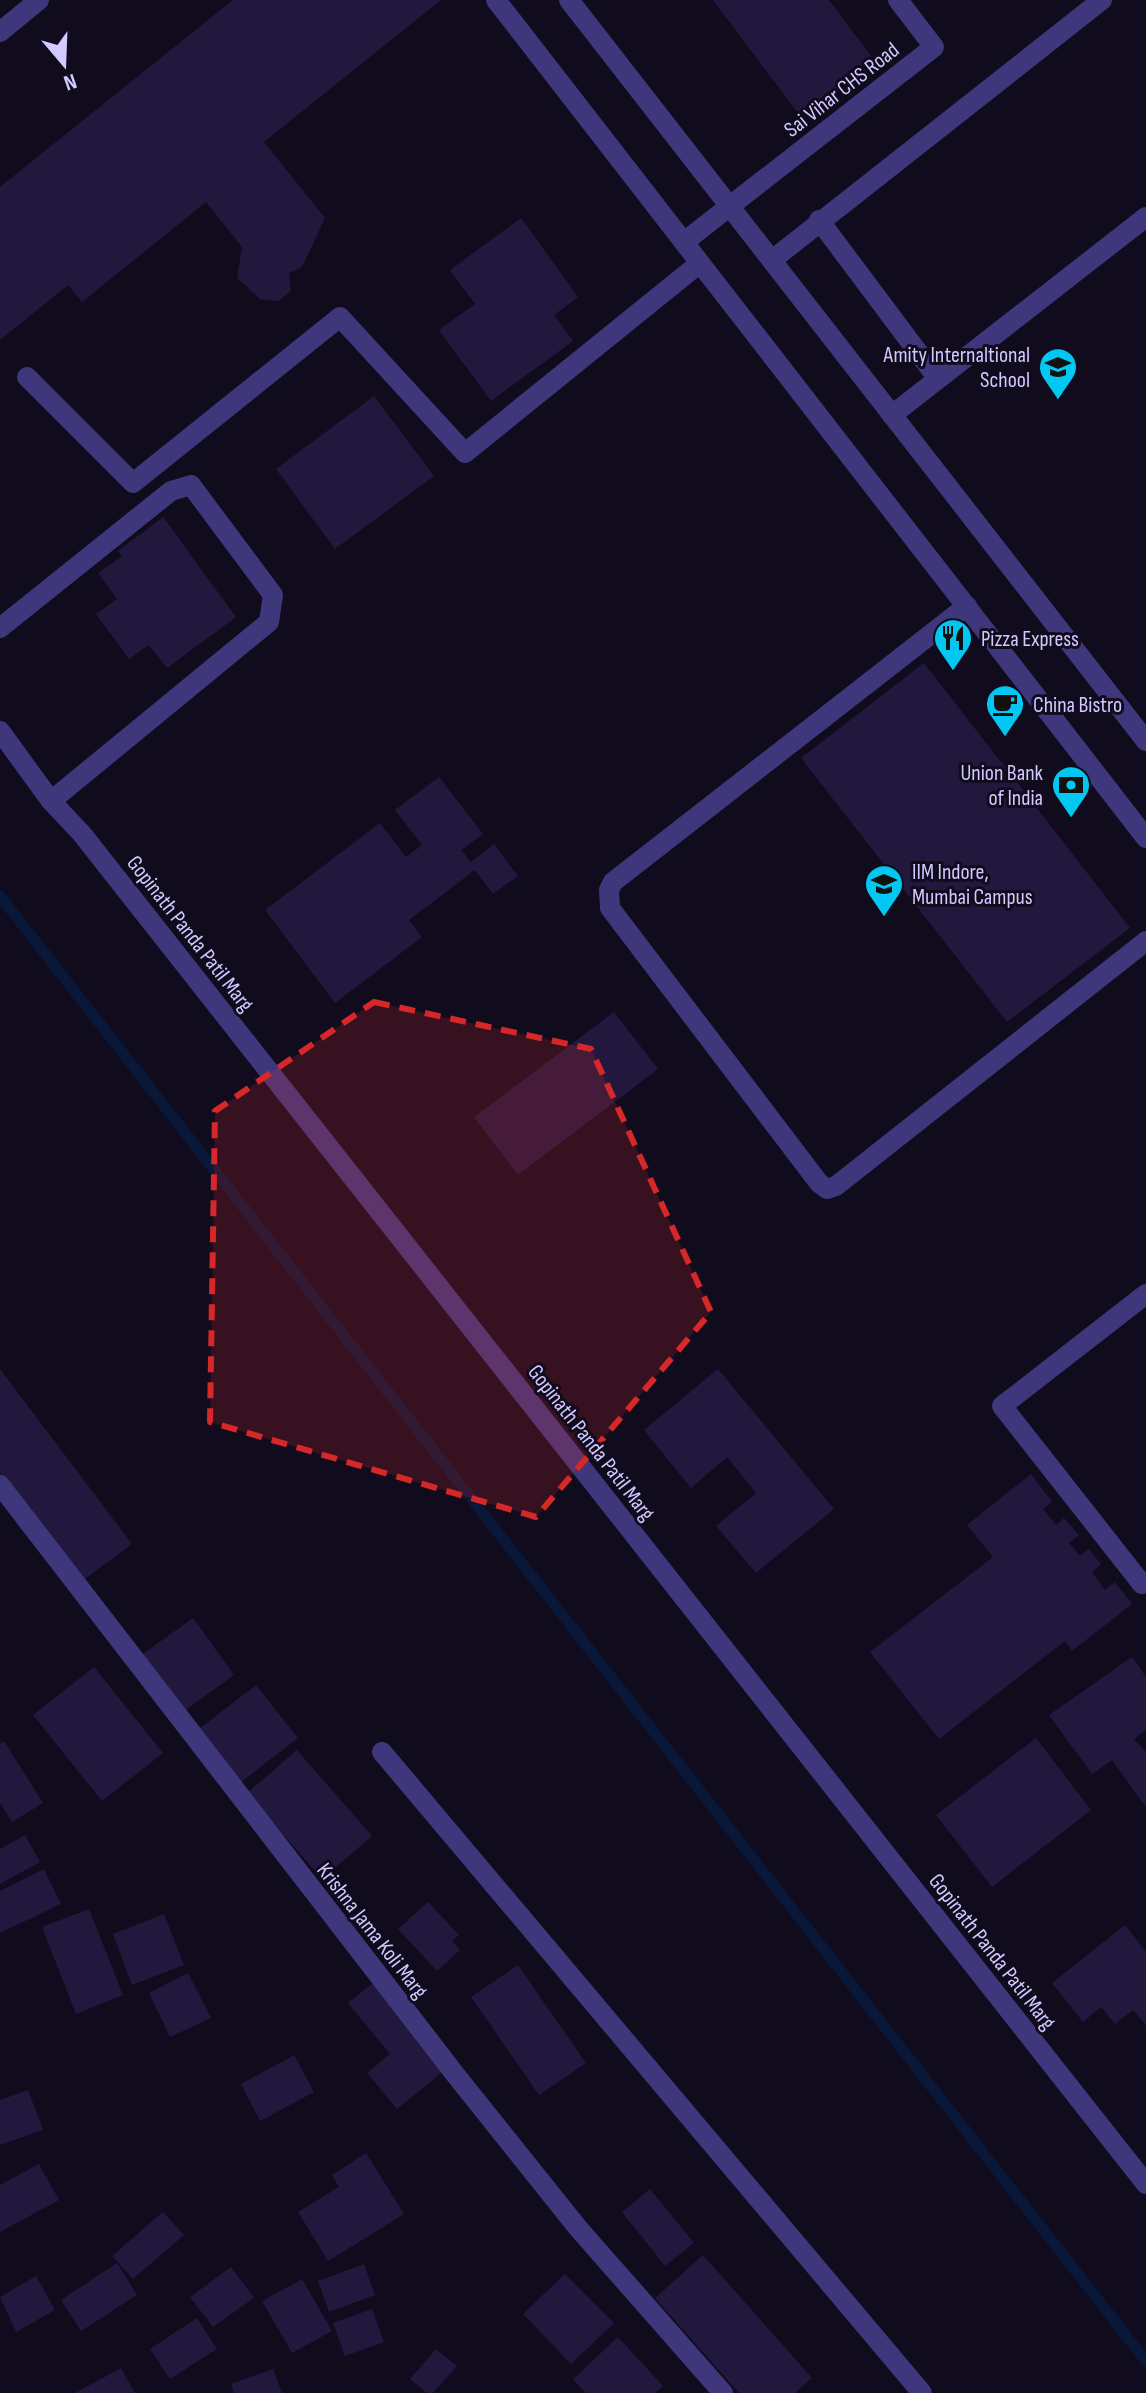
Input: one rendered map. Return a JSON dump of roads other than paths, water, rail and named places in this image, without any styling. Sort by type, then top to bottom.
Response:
[{"type":"street","points":[[0,32],[39,0]]},
{"type":"street","points":[[496,0],[1146,838]]},
{"type":"street","points":[[569,0],[1146,741]]},
{"type":"street","name":"Sai Vihar CHS Road","points":[[730,206],[934,47],[898,0]]},
{"type":"street","points":[[772,260],[1102,0]]},
{"type":"street","points":[[684,242],[730,206]]},
{"type":"street","points":[[892,415],[1146,217]]},
{"type":"street","points":[[819,220],[938,379]]},
{"type":"street","points":[[27,377],[133,483],[340,317],[465,453],[700,263]]},
{"type":"street","points":[[0,628],[171,491],[191,485],[273,595],[269,622],[51,801]]},
{"type":"street","points":[[967,606],[613,882],[609,890],[610,908],[819,1183],[827,1189],[836,1186],[1146,941]]},
{"type":"street","name":"Gopinath Panda Patil Marg","points":[[0,731],[51,801],[82,834],[1146,2184]]},
{"type":"street","points":[[1146,1294],[1002,1406],[1142,1584],[1146,1582]]},
{"type":"street","name":"Krishna Jama Koli Marg","points":[[0,1485],[458,2078],[578,2228],[723,2393]]},
{"type":"street","points":[[382,1752],[922,2393]]},
{"type":"waterway","points":[[0,896],[1146,2361]]},
{"type":"place","name":"Amity Internaltional School","points":[[1058,401]]},
{"type":"place","name":"Pizza Express","points":[[953,672]]},
{"type":"place","name":"China Bistro","points":[[1005,738]]},
{"type":"place","name":"Union Bank of India","points":[[1071,819]]},
{"type":"place","name":"IIM Indore, Mumbai Campus","points":[[884,918]]}]
